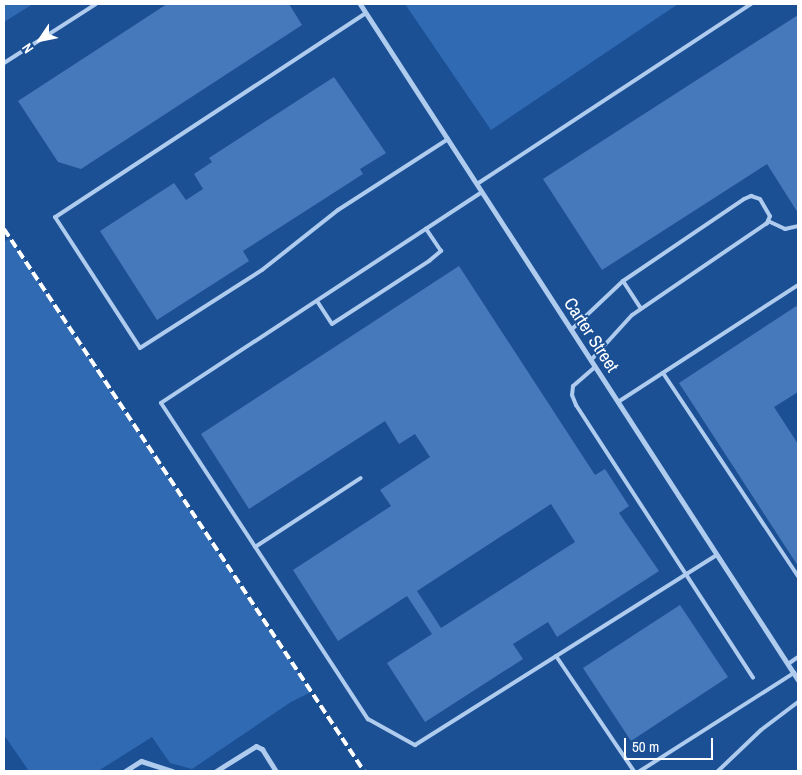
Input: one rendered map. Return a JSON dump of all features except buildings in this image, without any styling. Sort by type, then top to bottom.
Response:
[{"type":"street","name":"Carter Street","points":[[360,4],[798,680]]},
{"type":"street","points":[[216,771],[256,746],[262,749],[276,771]]},
{"type":"street","points":[[125,771],[141,761],[172,771]]},
{"type":"lane","points":[[4,63],[96,4]]},
{"type":"lane","points":[[477,184],[751,4]]},
{"type":"lane","points":[[366,13],[55,217],[140,348],[262,270],[338,210],[448,139]]},
{"type":"lane","points":[[482,192],[161,403],[368,719],[415,745],[717,555]]},
{"type":"lane","points":[[572,330],[623,281],[744,199],[751,196],[760,199],[770,216],[768,221],[641,309],[591,360]]},
{"type":"lane","points":[[768,221],[785,230],[798,226]]},
{"type":"lane","points":[[317,301],[332,324],[429,261],[441,251],[426,229]]},
{"type":"lane","points":[[623,281],[641,309]]},
{"type":"lane","points":[[618,402],[798,286]]},
{"type":"lane","points":[[595,367],[573,386],[576,405],[753,678]]},
{"type":"lane","points":[[663,373],[798,576]]},
{"type":"lane","points":[[255,547],[361,478]]},
{"type":"lane","points":[[556,656],[634,771]]},
{"type":"lane","points":[[788,664],[798,657]]},
{"type":"lane","points":[[640,771],[794,673]]},
{"type":"lane","points":[[718,771],[761,730],[798,702]]},
{"type":"shaded area","points":[[4,4],[33,4],[4,22]]},
{"type":"shaded area","points":[[405,4],[678,4],[491,130]]},
{"type":"shaded area","points":[[10,238],[311,692],[291,702],[192,769],[170,763],[152,737],[98,771],[29,771],[4,735],[4,242]]},
{"type":"railway","points":[[4,229],[364,771]]}]
